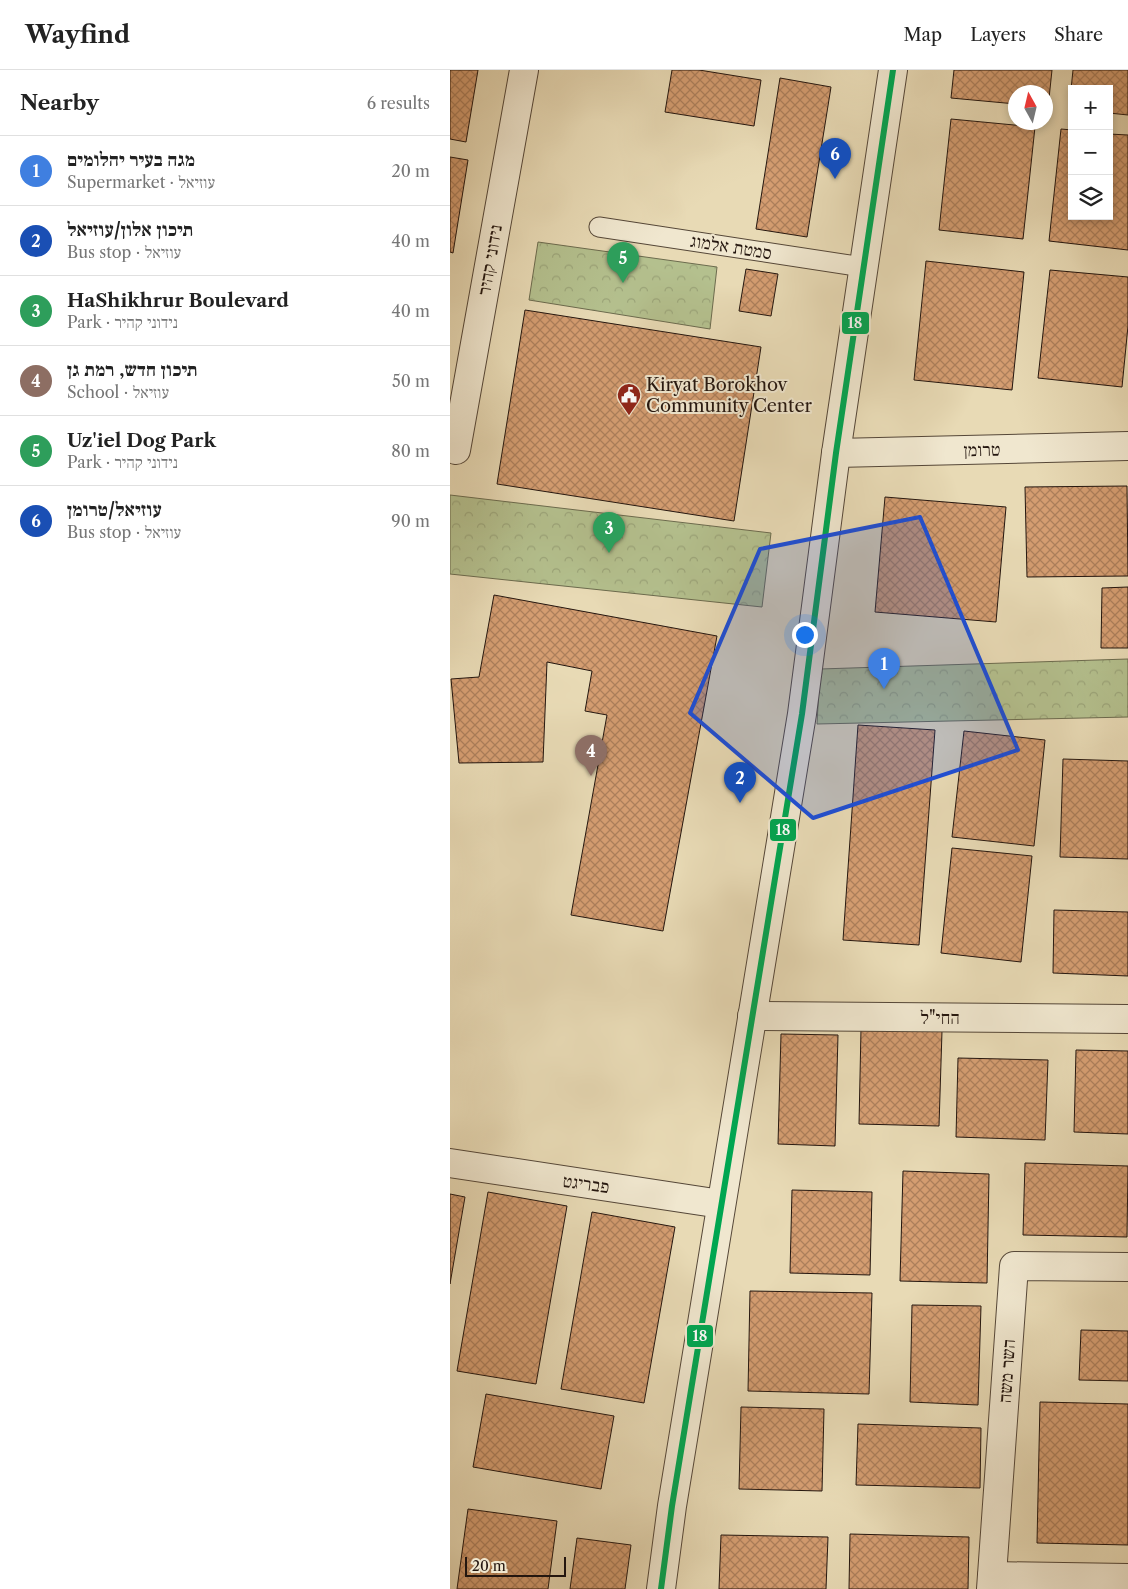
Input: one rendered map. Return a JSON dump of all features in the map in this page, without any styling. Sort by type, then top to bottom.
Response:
[{"type":"street","name":"נידוני קהיר","points":[[456,450],[524,70]]},
{"type":"street","points":[[661,1589],[672,1506],[804,704],[836,453],[893,70]]},
{"type":"street","name":"טרומן","points":[[836,453],[1128,446]]},
{"type":"street","name":"החי\"ל","points":[[752,1016],[1128,1020]]},
{"type":"street","name":"פבריגט","points":[[450,1163],[721,1204]]},
{"type":"street","name":"השר משה","points":[[992,1583],[1014,1266],[1128,1267]]},
{"type":"street","points":[[992,1583],[1128,1578]]},
{"type":"lane","name":"סמטת אלמוג","points":[[599,227],[864,267]]},
{"type":"highlighted area","points":[[920,517],[1018,750],[813,818],[690,713],[760,549]]},
{"type":"green space","points":[[538,242],[717,267],[710,329],[529,300]]},
{"type":"green space","points":[[450,495],[771,533],[762,607],[450,574]]},
{"type":"green space","points":[[1128,659],[1128,717],[817,724],[820,669]]},
{"type":"building","points":[[450,70],[478,70],[466,142],[450,139]]},
{"type":"building","points":[[672,70],[699,70],[761,80],[754,126],[665,112]]},
{"type":"building","points":[[954,70],[1052,70],[1050,85],[1008,85],[1008,103],[951,98]]},
{"type":"building","points":[[1073,70],[1128,70],[1128,115],[1113,113],[1113,85],[1071,85]]},
{"type":"building","points":[[780,78],[831,87],[807,237],[756,229]]},
{"type":"building","points":[[951,119],[1008,124],[1008,130],[1035,130],[1023,239],[939,230]]},
{"type":"building","points":[[1061,129],[1068,130],[1068,220],[1113,220],[1113,134],[1128,135],[1128,250],[1049,241]]},
{"type":"building","points":[[450,157],[468,160],[453,253],[450,252]]},
{"type":"building","points":[[926,261],[1024,272],[1012,390],[914,380]]},
{"type":"building","points":[[746,269],[778,274],[771,316],[739,311]]},
{"type":"building","points":[[1050,270],[1128,277],[1128,326],[1122,387],[1038,378]]},
{"type":"building","name":"Kiryat Borokhov Community Center","points":[[525,310],[761,347],[734,521],[497,484]]},
{"type":"building","points":[[1127,486],[1128,576],[1027,577],[1025,487]]},
{"type":"building","points":[[885,497],[1006,507],[996,622],[875,612]]},
{"type":"building","points":[[1128,587],[1128,648],[1101,648],[1102,588]]},
{"type":"building","points":[[494,595],[717,636],[663,931],[571,915],[607,715],[585,711],[592,671],[547,662],[543,762],[459,763],[451,679],[479,677]]},
{"type":"building","points":[[858,725],[935,730],[919,945],[843,940]]},
{"type":"building","points":[[964,731],[1045,740],[1034,846],[952,837]]},
{"type":"building","points":[[1063,759],[1128,761],[1128,859],[1060,857]]},
{"type":"building","points":[[952,848],[1032,856],[1021,962],[941,953]]},
{"type":"building","points":[[1054,910],[1128,912],[1128,976],[1053,973]]},
{"type":"building","points":[[861,1029],[942,1031],[939,1126],[859,1124]]},
{"type":"building","points":[[781,1034],[838,1035],[835,1146],[778,1144]]},
{"type":"building","points":[[1076,1050],[1128,1051],[1128,1134],[1074,1132]]},
{"type":"building","points":[[958,1058],[1048,1060],[1045,1140],[956,1137]]},
{"type":"building","points":[[1025,1163],[1128,1166],[1127,1237],[1023,1235]]},
{"type":"building","points":[[903,1171],[989,1174],[987,1283],[900,1281]]},
{"type":"building","points":[[792,1190],[872,1192],[870,1275],[790,1273]]},
{"type":"building","points":[[488,1192],[567,1206],[536,1384],[457,1371]]},
{"type":"building","points":[[450,1194],[465,1197],[450,1284]]},
{"type":"building","points":[[592,1212],[675,1227],[644,1403],[561,1389]]},
{"type":"building","points":[[750,1291],[872,1293],[869,1394],[748,1391]]},
{"type":"building","points":[[912,1305],[981,1306],[978,1405],[910,1402]]},
{"type":"building","points":[[1081,1330],[1128,1331],[1128,1381],[1079,1380]]},
{"type":"building","points":[[486,1394],[614,1416],[601,1489],[473,1467]]},
{"type":"building","points":[[1040,1402],[1128,1404],[1128,1545],[1037,1543]]},
{"type":"building","points":[[741,1407],[824,1409],[822,1491],[739,1489]]},
{"type":"building","points":[[858,1424],[981,1428],[980,1488],[856,1485]]},
{"type":"building","points":[[468,1509],[557,1521],[548,1589],[457,1589]]},
{"type":"building","points":[[850,1534],[969,1537],[968,1589],[849,1589]]},
{"type":"building","points":[[721,1535],[828,1537],[826,1589],[719,1589]]},
{"type":"building","points":[[577,1538],[631,1545],[625,1589],[570,1589]]},
{"type":"transit line","name":"18","points":[[661,1589],[672,1506],[802,714],[836,453],[893,70]]},
{"type":"place","name":"עוזיאל/טרומן","points":[[835,179]]},
{"type":"place","name":"Uz'iel Dog Park","points":[[623,283]]},
{"type":"place","name":"Kiryat Borokhov Community Center","points":[[629,416]]},
{"type":"place","name":"HaShikhrur Boulevard","points":[[609,553]]},
{"type":"place","name":"מגה בעיר יהלומים","points":[[884,689]]},
{"type":"place","name":"תיכון חדש, רמת גן","points":[[591,776]]},
{"type":"place","name":"תיכון אלון/עוזיאל","points":[[740,803]]}]
